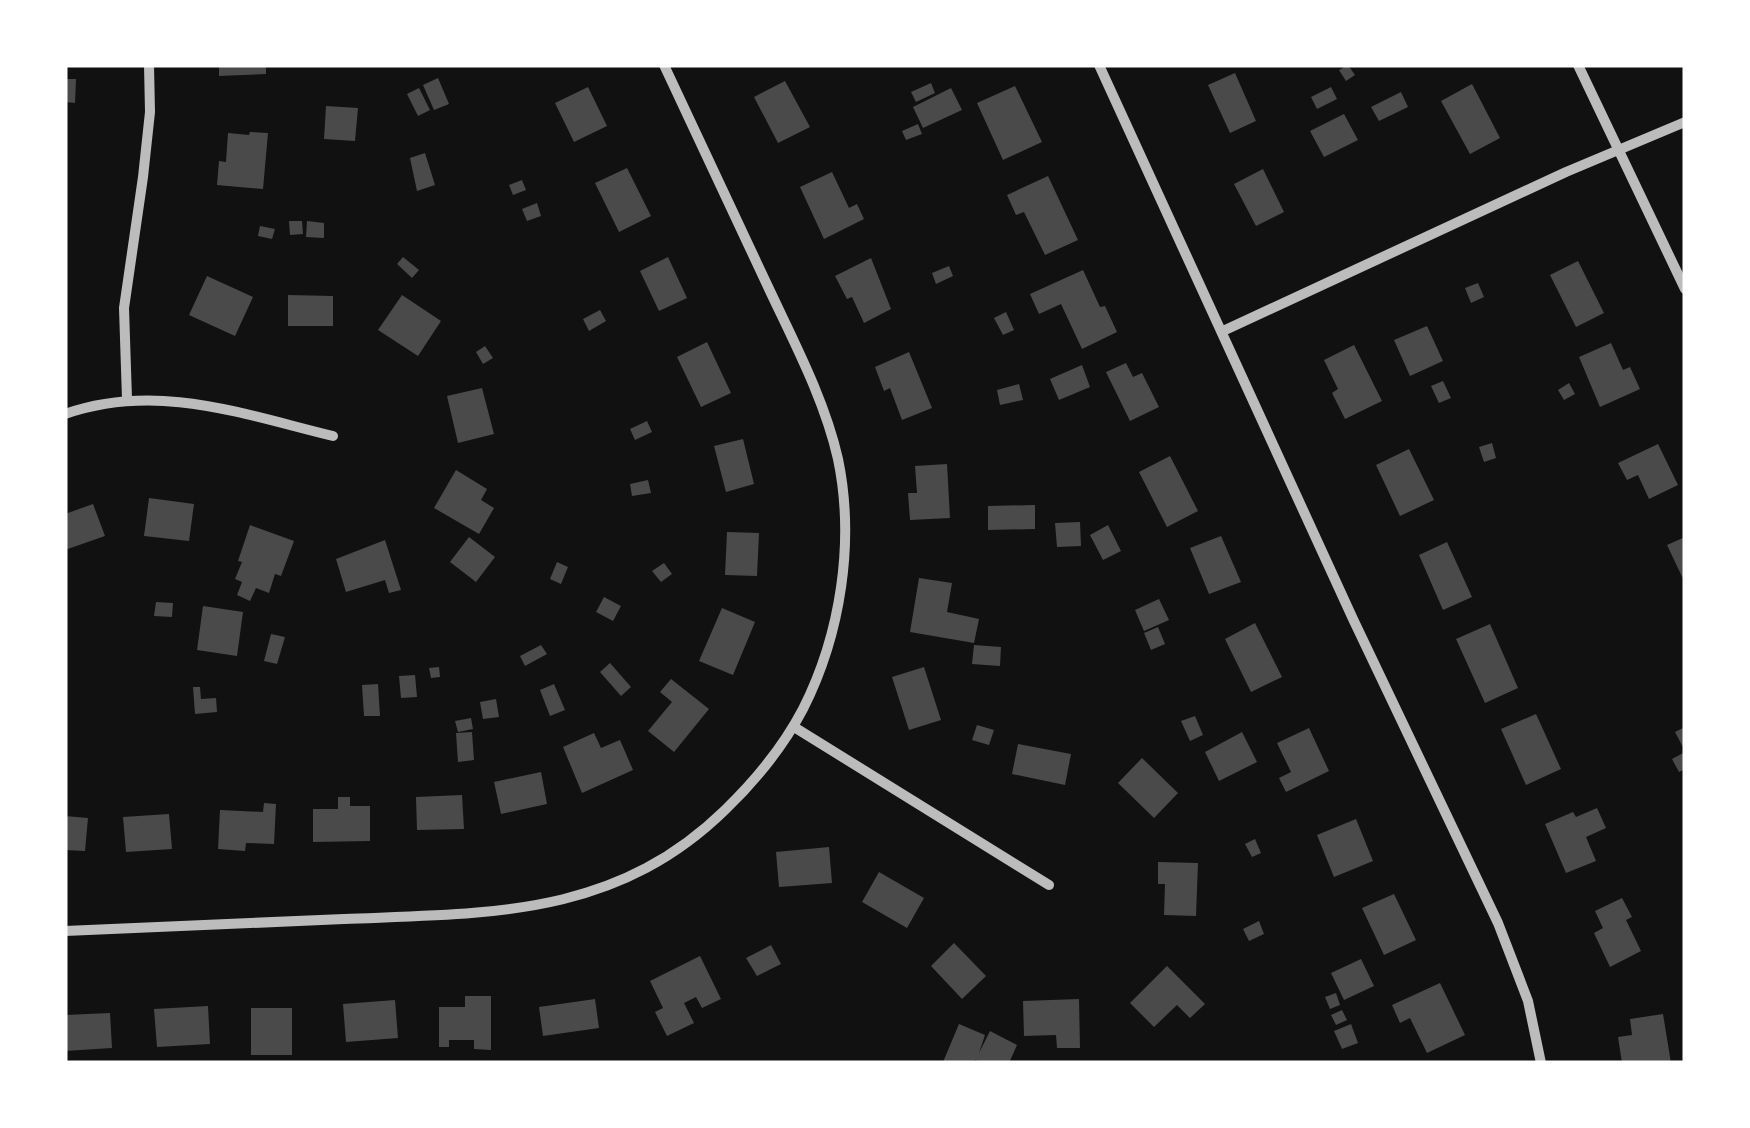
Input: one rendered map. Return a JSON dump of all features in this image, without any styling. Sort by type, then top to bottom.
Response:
[{"type":"street","points":[[127,399],[124,308],[144,177],[150,112],[149,65]]},
{"type":"street","points":[[65,931],[458,914],[544,905],[597,892],[640,874],[708,827],[750,786],[794,727],[832,634],[842,581],[846,520],[837,454],[793,340],[664,65]]},
{"type":"street","points":[[1099,65],[1353,619],[1498,923],[1528,1001],[1541,1063]]},
{"type":"street","points":[[1578,65],[1685,289]]},
{"type":"street","points":[[1223,331],[1685,122]]},
{"type":"street","points":[[65,414],[94,404],[162,398],[333,436]]},
{"type":"street","points":[[794,727],[1048,885]]},
{"type":"building","points":[[219,65],[266,65],[266,74],[219,76]]},
{"type":"building","points":[[1348,65],[1355,75],[1346,81],[1339,70]]},
{"type":"building","points":[[1235,73],[1256,121],[1230,133],[1208,85]]},
{"type":"building","points":[[438,78],[449,104],[434,110],[423,85]]},
{"type":"building","points":[[65,79],[76,79],[75,103],[65,102]]},
{"type":"building","points":[[785,81],[810,127],[778,143],[754,97]]},
{"type":"building","points":[[931,83],[935,93],[916,102],[911,92]]},
{"type":"building","points":[[1472,84],[1500,138],[1470,154],[1441,101]]},
{"type":"building","points":[[1015,86],[1042,142],[1003,160],[977,103]]},
{"type":"building","points":[[588,87],[607,126],[574,142],[555,103]]},
{"type":"building","points":[[1331,87],[1337,99],[1317,109],[1311,97]]},
{"type":"building","points":[[419,88],[430,110],[418,116],[407,94]]},
{"type":"building","points":[[951,88],[962,110],[923,128],[913,107]]},
{"type":"building","points":[[1401,92],[1408,107],[1379,121],[1371,107]]},
{"type":"building","points":[[326,106],[358,108],[355,141],[324,139]]},
{"type":"building","points":[[1344,114],[1358,140],[1324,157],[1310,131]]},
{"type":"building","points":[[918,124],[922,134],[906,140],[902,131]]},
{"type":"building","points":[[228,133],[268,133],[263,189],[217,185],[219,161],[226,162]]},
{"type":"building","points":[[425,153],[435,185],[417,191],[410,158]]},
{"type":"building","points":[[627,168],[651,216],[619,232],[595,183]]},
{"type":"building","points":[[1263,169],[1284,212],[1256,226],[1234,184]]},
{"type":"building","points":[[832,172],[849,208],[857,204],[864,219],[824,239],[800,187]]},
{"type":"building","points":[[1048,176],[1078,240],[1045,255],[1024,212],[1016,215],[1007,195]]},
{"type":"building","points":[[522,180],[526,190],[513,195],[509,185]]},
{"type":"building","points":[[537,203],[541,216],[527,221],[522,209]]},
{"type":"building","points":[[289,221],[302,221],[303,234],[290,235]]},
{"type":"building","points":[[307,221],[324,223],[324,238],[306,237]]},
{"type":"building","points":[[260,226],[275,229],[272,239],[258,236]]},
{"type":"building","points":[[403,257],[419,270],[412,278],[397,264]]},
{"type":"building","points":[[668,257],[687,298],[659,311],[640,271]]},
{"type":"building","points":[[871,258],[891,309],[864,323],[852,297],[847,299],[835,276]]},
{"type":"building","points":[[1578,261],[1604,313],[1576,327],[1550,275]]},
{"type":"building","points":[[949,266],[953,276],[936,284],[932,273]]},
{"type":"building","points":[[1083,270],[1117,332],[1082,349],[1061,304],[1039,314],[1030,294]]},
{"type":"building","points":[[207,276],[253,297],[235,336],[189,315]]},
{"type":"building","points":[[1478,283],[1484,297],[1471,303],[1465,288]]},
{"type":"building","points":[[288,295],[333,296],[333,326],[288,326]]},
{"type":"building","points":[[402,295],[441,321],[418,356],[378,330]]},
{"type":"building","points":[[600,310],[606,321],[589,331],[583,319]]},
{"type":"building","points":[[1006,312],[1014,330],[1003,335],[994,318]]},
{"type":"building","points":[[1427,326],[1443,361],[1410,376],[1394,340]]},
{"type":"building","points":[[707,342],[731,393],[701,407],[677,357]]},
{"type":"building","points":[[1611,343],[1623,370],[1630,367],[1640,389],[1600,407],[1579,357]]},
{"type":"building","points":[[1354,345],[1382,401],[1345,419],[1332,393],[1338,389],[1324,360]]},
{"type":"building","points":[[485,346],[493,358],[483,364],[476,352]]},
{"type":"building","points":[[909,352],[932,408],[902,420],[890,388],[884,391],[875,367]]},
{"type":"building","points":[[1126,363],[1133,377],[1142,373],[1159,407],[1130,421],[1106,372]]},
{"type":"building","points":[[1082,365],[1090,387],[1059,400],[1050,379]]},
{"type":"building","points":[[1443,381],[1451,398],[1439,403],[1431,386]]},
{"type":"building","points":[[1569,383],[1575,394],[1564,400],[1558,390]]},
{"type":"building","points":[[1019,384],[1023,400],[1000,405],[997,390]]},
{"type":"building","points":[[482,388],[494,434],[458,443],[447,396]]},
{"type":"building","points":[[647,421],[652,432],[635,440],[630,429]]},
{"type":"building","points":[[743,439],[754,484],[726,492],[714,446]]},
{"type":"building","points":[[1492,443],[1496,458],[1484,462],[1479,447]]},
{"type":"building","points":[[1658,444],[1678,485],[1649,499],[1638,475],[1627,480],[1618,463]]},
{"type":"building","points":[[1409,449],[1434,500],[1400,516],[1376,465]]},
{"type":"building","points":[[1170,456],[1198,511],[1167,527],[1139,472]]},
{"type":"building","points":[[947,464],[950,518],[910,520],[908,493],[917,493],[915,466]]},
{"type":"building","points":[[456,470],[487,489],[481,500],[494,508],[479,534],[434,508]]},
{"type":"building","points":[[648,480],[651,493],[632,496],[630,484]]},
{"type":"building","points":[[149,498],[194,504],[189,541],[144,536]]},
{"type":"building","points":[[93,504],[105,536],[65,550],[65,514]]},
{"type":"building","points":[[1035,505],[1035,529],[988,530],[988,506]]},
{"type":"building","points":[[1080,522],[1081,546],[1057,547],[1055,523]]},
{"type":"building","points":[[250,525],[294,541],[281,576],[275,574],[269,593],[256,588],[250,601],[237,595],[242,582],[235,579]]},
{"type":"building","points":[[1108,525],[1121,551],[1103,560],[1090,535]]},
{"type":"building","points":[[727,532],[759,533],[757,576],[725,575]]},
{"type":"building","points":[[1221,536],[1241,582],[1209,594],[1190,548]]},
{"type":"building","points":[[469,537],[495,557],[476,582],[450,562]]},
{"type":"building","points":[[1685,537],[1685,583],[1667,545]]},
{"type":"building","points":[[385,540],[401,590],[389,593],[385,580],[346,592],[336,559]]},
{"type":"building","points":[[1447,542],[1472,597],[1443,610],[1419,555]]},
{"type":"building","points":[[557,562],[568,567],[561,584],[550,579]]},
{"type":"building","points":[[664,563],[672,574],[661,582],[652,571]]},
{"type":"building","points":[[919,578],[952,583],[947,612],[979,619],[974,643],[910,632]]},
{"type":"building","points":[[604,597],[621,606],[613,621],[596,612]]},
{"type":"building","points":[[1159,599],[1169,620],[1144,631],[1135,610]]},
{"type":"building","points":[[156,602],[173,603],[172,617],[154,616]]},
{"type":"building","points":[[203,606],[243,612],[237,656],[197,650]]},
{"type":"building","points":[[722,608],[755,622],[733,675],[699,661]]},
{"type":"building","points":[[1255,623],[1282,677],[1251,692],[1225,639]]},
{"type":"building","points":[[1490,624],[1518,688],[1485,703],[1456,639]]},
{"type":"building","points":[[1158,627],[1165,644],[1151,650],[1144,633]]},
{"type":"building","points":[[271,634],[285,637],[277,664],[264,661]]},
{"type":"building","points":[[541,645],[547,654],[525,666],[520,656]]},
{"type":"building","points":[[974,645],[1001,647],[1000,666],[972,664]]},
{"type":"building","points":[[610,663],[631,687],[621,696],[600,672]]},
{"type":"building","points":[[439,667],[440,677],[431,678],[429,668]]},
{"type":"building","points":[[924,667],[941,720],[909,730],[892,677]]},
{"type":"building","points":[[415,675],[417,697],[401,698],[399,676]]},
{"type":"building","points":[[671,679],[709,709],[674,752],[648,731],[672,702],[660,692]]},
{"type":"building","points":[[378,684],[380,716],[364,716],[362,685]]},
{"type":"building","points":[[554,684],[565,710],[550,716],[540,690]]},
{"type":"building","points":[[193,687],[200,687],[201,699],[216,698],[217,712],[195,714]]},
{"type":"building","points":[[496,699],[499,717],[483,719],[480,702]]},
{"type":"building","points":[[1536,714],[1561,769],[1526,785],[1501,729]]},
{"type":"building","points":[[1195,716],[1203,735],[1190,741],[1181,721]]},
{"type":"building","points":[[471,718],[473,729],[458,732],[455,721]]},
{"type":"building","points":[[977,725],[994,730],[989,745],[972,740]]},
{"type":"building","points":[[1685,727],[1685,751],[1675,732]]},
{"type":"building","points":[[1309,728],[1329,771],[1286,792],[1279,778],[1291,772],[1277,743]]},
{"type":"building","points":[[472,732],[474,760],[458,762],[456,733]]},
{"type":"building","points":[[1242,732],[1257,762],[1219,781],[1205,752]]},
{"type":"building","points":[[594,733],[601,748],[620,740],[633,770],[582,793],[563,747]]},
{"type":"building","points":[[1018,744],[1071,754],[1065,785],[1012,774]]},
{"type":"building","points":[[1685,752],[1685,769],[1679,772],[1672,759]]},
{"type":"building","points":[[1142,758],[1178,793],[1154,818],[1118,783]]},
{"type":"building","points":[[541,772],[547,804],[501,814],[494,782]]},
{"type":"building","points":[[462,795],[464,829],[417,830],[416,797]]},
{"type":"building","points":[[338,797],[350,797],[350,806],[370,806],[370,841],[313,842],[313,809],[338,809]]},
{"type":"building","points":[[264,803],[276,804],[274,844],[246,843],[245,851],[218,849],[220,810],[263,812]]},
{"type":"building","points":[[1597,808],[1606,828],[1586,837],[1596,861],[1566,873],[1545,824],[1573,812],[1576,817]]},
{"type":"building","points":[[169,814],[172,849],[126,852],[123,817]]},
{"type":"building","points":[[65,816],[88,818],[85,851],[65,850]]},
{"type":"building","points":[[1356,819],[1373,861],[1334,877],[1317,835]]},
{"type":"building","points":[[1255,839],[1261,853],[1252,857],[1245,844]]},
{"type":"building","points":[[829,847],[832,883],[779,887],[776,852]]},
{"type":"building","points":[[1158,862],[1198,863],[1196,916],[1164,915],[1165,884],[1158,884]]},
{"type":"building","points":[[879,872],[924,898],[907,928],[862,902]]},
{"type":"building","points":[[1394,894],[1416,940],[1384,955],[1362,908]]},
{"type":"building","points":[[1622,898],[1632,917],[1626,920],[1641,951],[1610,967],[1594,933],[1603,928],[1595,911]]},
{"type":"building","points":[[1259,921],[1264,934],[1249,941],[1243,929]]},
{"type":"building","points":[[954,943],[986,976],[962,999],[931,966]]},
{"type":"building","points":[[771,945],[781,964],[757,976],[746,958]]},
{"type":"building","points":[[700,956],[721,999],[702,1008],[696,997],[684,1003],[694,1023],[667,1036],[655,1012],[663,1008],[650,981]]},
{"type":"building","points":[[1361,959],[1374,986],[1344,1000],[1331,973]]},
{"type":"building","points":[[1167,966],[1205,1004],[1190,1018],[1177,1005],[1154,1027],[1130,1003]]},
{"type":"building","points":[[1440,983],[1465,1035],[1427,1053],[1410,1018],[1400,1023],[1392,1005]]},
{"type":"building","points":[[1336,993],[1340,1005],[1330,1009],[1325,997]]},
{"type":"building","points":[[465,996],[491,996],[491,1050],[474,1049],[474,1040],[449,1040],[449,1047],[439,1047],[439,1007],[465,1007]]},
{"type":"building","points":[[595,999],[599,1028],[543,1036],[539,1007]]},
{"type":"building","points":[[1079,999],[1080,1048],[1057,1048],[1056,1035],[1024,1036],[1023,1001]]},
{"type":"building","points":[[395,1000],[398,1038],[346,1042],[343,1004]]},
{"type":"building","points":[[208,1006],[210,1044],[157,1047],[154,1009]]},
{"type":"building","points":[[251,1008],[292,1008],[292,1055],[251,1055]]},
{"type":"building","points":[[1342,1010],[1347,1020],[1336,1025],[1331,1015]]},
{"type":"building","points":[[110,1013],[112,1048],[65,1051],[65,1015]]},
{"type":"building","points":[[1663,1014],[1671,1063],[1622,1063],[1618,1037],[1632,1035],[1630,1019]]},
{"type":"building","points":[[959,1024],[985,1035],[979,1053],[990,1031],[1017,1045],[1009,1063],[943,1062]]},
{"type":"building","points":[[1351,1024],[1358,1043],[1342,1049],[1334,1031]]}]
